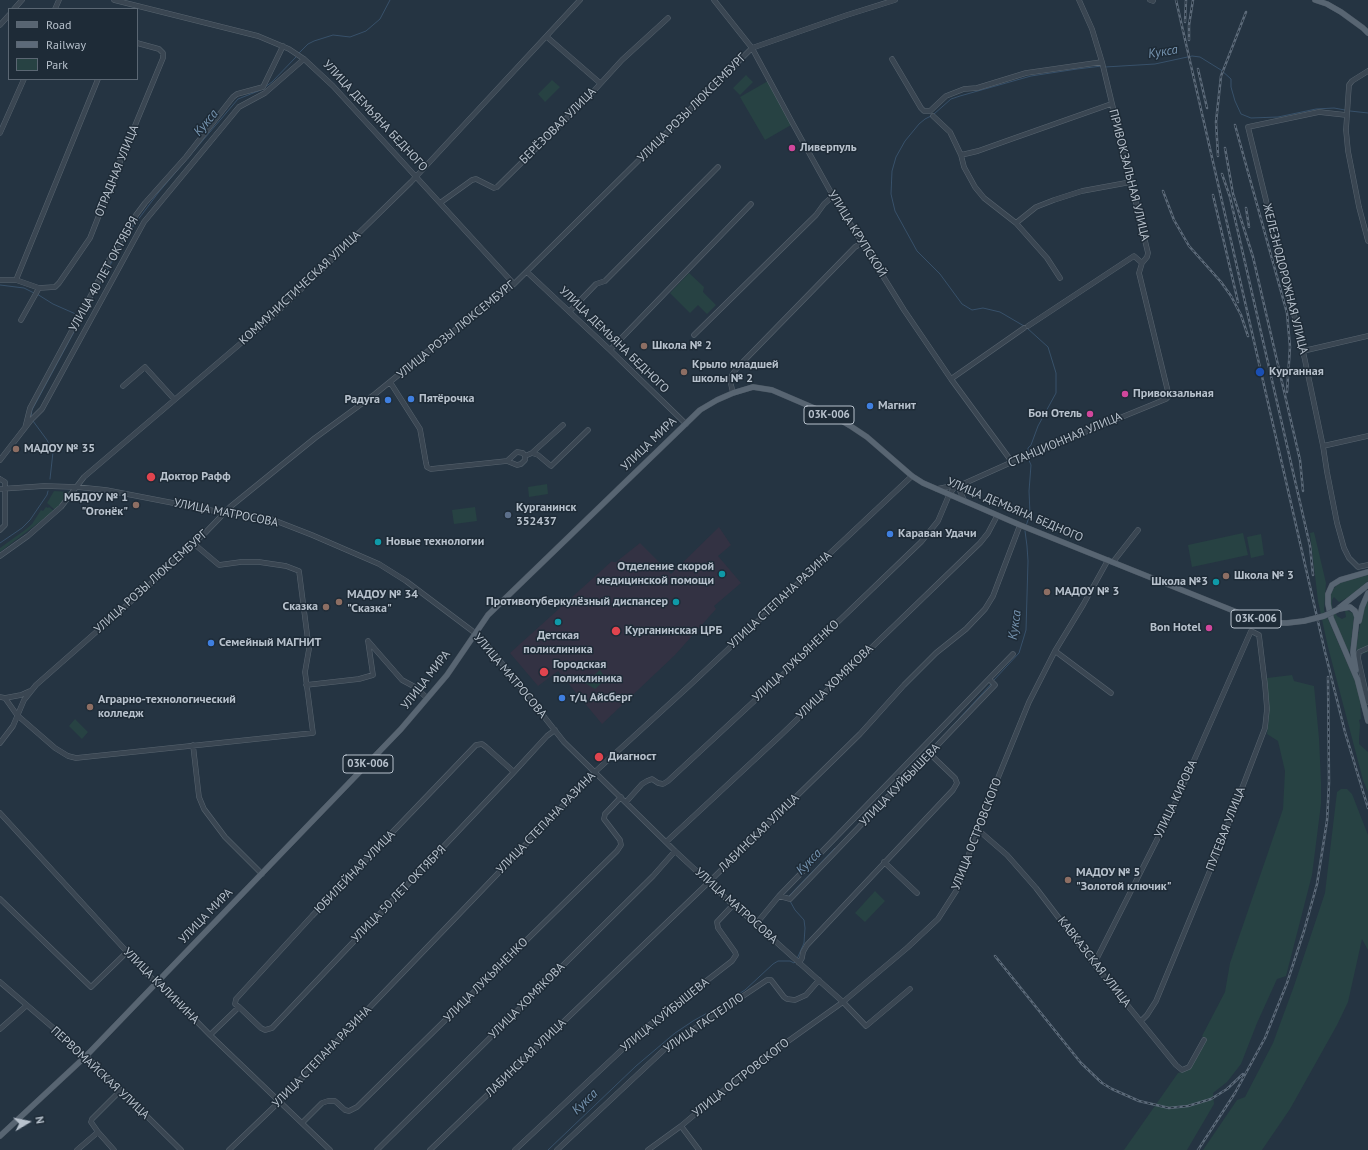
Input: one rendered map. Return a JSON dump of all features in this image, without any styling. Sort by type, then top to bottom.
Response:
[{"type":"main road","points":[[1315,0],[1327,4],[1340,12],[1368,33]]},
{"type":"main road","name":"УЛИЦА ДЕМЬЯНА БЕДНОГО","points":[[733,393],[753,387],[772,390],[834,417],[852,427],[867,437],[912,476],[935,489],[997,516],[1249,617],[1269,622],[1287,623],[1324,616],[1339,609]]},
{"type":"main road","name":"УЛИЦА МИРА","points":[[0,1136],[86,1056],[396,734],[447,675],[488,615],[700,410],[733,393]]},
{"type":"main road","points":[[1358,681],[1331,618],[1328,604],[1328,594],[1332,585],[1340,580],[1368,572]]},
{"type":"main road","name":"03К-006","points":[[1339,609],[1368,586]]},
{"type":"main road","points":[[1355,637],[1362,607],[1368,593]]},
{"type":"main road","points":[[1339,609],[1350,607],[1356,611],[1357,617],[1353,652],[1358,681],[1368,718]]},
{"type":"street","points":[[15,8],[22,0]]},
{"type":"street","name":"УЛИЦА ДЕМЬЯНА БЕДНОГО","points":[[114,0],[258,36],[283,46],[297,54],[334,86],[514,284]]},
{"type":"street","name":"КОММУНИСТИЧЕСКАЯ УЛИЦА","points":[[0,556],[28,536],[62,507],[84,477],[274,315],[321,270],[416,176],[580,0]]},
{"type":"street","name":"УЛИЦА КРУПСКОЙ","points":[[714,0],[752,48],[833,196],[904,310],[951,379],[1012,462]]},
{"type":"street","name":"УЛИЦА РОЗЫ ЛЮКСЕМБУРГ","points":[[3,698],[21,695],[30,691],[145,589],[230,507],[315,438],[390,382],[514,284],[752,48],[894,0]]},
{"type":"street","name":"ПРИВОКЗАЛЬНАЯ УЛИЦА","points":[[1079,0],[1092,29],[1102,65],[1148,252],[1139,273],[1168,396]]},
{"type":"street","points":[[0,25],[8,16]]},
{"type":"street","name":"БЕРЁЗОВАЯ УЛИЦА","points":[[440,203],[472,180],[476,179],[494,188],[497,187],[591,94],[622,60],[668,18]]},
{"type":"street","points":[[547,36],[600,83]]},
{"type":"street","name":"ОТРАДНАЯ УЛИЦА","points":[[37,292],[55,287],[59,283],[90,238],[124,152],[162,63],[163,53],[159,49],[138,43]]},
{"type":"street","name":"УЛИЦА 40 ЛЕТ ОКТЯБРЯ","points":[[24,430],[26,418],[30,408],[111,256],[136,215],[186,157],[234,97],[237,94],[263,87],[283,46]]},
{"type":"street","name":"УЛИЦА 40 ЛЕТ ОКТЯБРЯ","points":[[0,460],[32,419],[42,409],[144,222],[239,107],[265,93],[304,59]]},
{"type":"street","points":[[892,59],[921,108],[924,111],[932,113],[950,132],[961,154],[964,167],[975,187],[984,198],[1016,224],[1047,258],[1060,278]]},
{"type":"street","points":[[932,113],[946,96],[964,89],[977,88],[1026,73],[1102,65]]},
{"type":"street","points":[[1368,71],[1352,81],[1349,85],[1346,112],[1348,152],[1358,207],[1368,241]]},
{"type":"street","points":[[0,133],[24,80]]},
{"type":"street","points":[[16,280],[98,80]]},
{"type":"street","points":[[961,154],[978,151],[1111,104]]},
{"type":"street","name":"ЖЕЛЕЗНОДОРОЖНАЯ УЛИЦА","points":[[1346,112],[1319,112],[1248,127],[1303,351],[1323,446],[1331,494],[1344,548],[1349,558],[1358,567],[1368,565]]},
{"type":"street","points":[[570,311],[596,284],[605,281],[718,167]]},
{"type":"street","points":[[1016,224],[1036,207],[1054,200],[1082,191],[1131,182]]},
{"type":"street","points":[[694,335],[816,215],[824,204],[833,196]]},
{"type":"street","points":[[610,350],[751,204]]},
{"type":"street","points":[[733,393],[730,380],[737,368],[855,247],[862,243]]},
{"type":"street","points":[[951,379],[1026,327],[1134,256],[1142,263]]},
{"type":"street","name":"УЛИЦА ДЕМЬЯНА БЕДНОГО","points":[[527,272],[570,311],[686,424]]},
{"type":"street","points":[[0,280],[16,280],[37,292],[22,320]]},
{"type":"street","points":[[1303,351],[1368,336]]},
{"type":"street","points":[[123,386],[145,367],[174,399]]},
{"type":"street","points":[[390,382],[420,429],[427,467],[431,470],[507,461],[517,465],[525,460],[525,456]]},
{"type":"street","name":"СТАНЦИОННАЯ УЛИЦА","points":[[948,495],[954,488],[961,484],[1166,399],[1168,396]]},
{"type":"street","points":[[525,456],[532,453],[563,424]]},
{"type":"street","points":[[532,453],[538,455],[551,466],[588,430]]},
{"type":"street","points":[[1323,446],[1368,436]]},
{"type":"street","points":[[507,461],[517,452],[523,453],[525,456]]},
{"type":"street","name":"УЛИЦА СТЕПАНА РАЗИНА","points":[[229,1150],[279,1102],[595,772],[689,686],[912,476]]},
{"type":"street","points":[[0,479],[5,482],[2,489],[5,525],[0,530]]},
{"type":"street","points":[[961,484],[960,491],[966,502]]},
{"type":"street","name":"СТАНЦИОННАЯ УЛИЦА","points":[[935,489],[961,484]]},
{"type":"street","name":"УЛИЦА МАТРОСОВА","points":[[2,489],[50,486],[106,490],[225,513],[271,519],[379,564],[406,581],[475,633],[493,652],[555,730],[595,772],[674,851],[819,980],[866,1026],[910,989]]},
{"type":"street","name":"УЛИЦА ЛУКЬЯНЕНКО","points":[[626,802],[647,781],[652,779],[663,784],[668,781],[797,661],[921,542],[938,521],[948,495]]},
{"type":"street","name":"УЛИЦА ХОМЯКОВА","points":[[666,842],[781,735],[980,543],[988,533],[997,516]]},
{"type":"street","name":"ЛАБИНСКАЯ УЛИЦА","points":[[430,1150],[709,882],[860,734],[936,653],[966,629],[985,609],[993,596],[1023,526]]},
{"type":"street","name":"УЛИЦА ОСТРОВСКОГО","points":[[648,1150],[681,1126],[749,1069],[843,1002],[938,919],[958,888],[977,829],[1029,702],[1055,651],[1111,561],[1138,530]]},
{"type":"street","points":[[3,698],[17,715],[55,748],[68,756],[76,758],[313,733],[305,672],[309,649],[299,571],[286,566],[259,562],[241,562],[219,565],[193,543]]},
{"type":"street","name":"УЛИЦА КИРОВА","points":[[1094,964],[1173,808],[1251,631]]},
{"type":"street","name":"ПУТЕВАЯ УЛИЦА","points":[[1141,1021],[1156,1002],[1216,856],[1265,728],[1267,709],[1259,635],[1251,631]]},
{"type":"street","points":[[306,685],[349,680],[372,675],[368,640],[402,680],[415,687],[427,698]]},
{"type":"street","points":[[1368,648],[1359,652],[1358,658],[1368,702]]},
{"type":"street","points":[[1055,651],[1111,693]]},
{"type":"street","name":"УЛИЦА КУЙБЫШЕВА","points":[[756,924],[779,896],[991,681],[1013,654]]},
{"type":"street","name":"УЛИЦА КУЙБЫШЕВА","points":[[779,896],[790,899],[995,685],[991,681]]},
{"type":"street","name":"УЛИЦА РОЗЫ ЛЮКСЕМБУРГ","points":[[0,743],[13,726],[17,715],[30,691]]},
{"type":"street","name":"УЛИЦА 50 ЛЕТ ОКТЯБРЯ","points":[[238,1007],[261,1028],[265,1030],[272,1028],[547,736],[555,730]]},
{"type":"street","name":"ЮБИЛЕЙНАЯ УЛИЦА","points":[[210,1035],[238,1007],[235,1004],[236,999],[312,916],[476,745],[482,744],[486,746],[514,772]]},
{"type":"street","points":[[193,745],[199,797],[204,809],[225,837],[262,874]]},
{"type":"street","points":[[797,961],[802,958],[803,952],[807,945],[953,790],[957,783],[955,778],[930,754]]},
{"type":"street","name":"УЛИЦА ЛУКЬЯНЕНКО","points":[[302,1123],[322,1103],[328,1101],[335,1101],[345,1110],[349,1111],[358,1107],[617,851],[621,845],[620,840],[604,820],[605,814],[621,797]]},
{"type":"street","name":"УЛИЦА КАЛИНИНА","points":[[0,813],[150,978],[163,987],[210,1035],[330,1150]]},
{"type":"street","name":"КАВКАЗСКАЯ УЛИЦА","points":[[977,829],[1012,860],[1036,888],[1094,964],[1182,1070],[1189,1067],[1204,1040]]},
{"type":"street","name":"УЛИЦА ХОМЯКОВА","points":[[377,1150],[653,876],[674,851]]},
{"type":"street","points":[[884,862],[917,893]]},
{"type":"street","points":[[0,899],[91,987],[127,952]]},
{"type":"street","name":"УЛИЦА КУЙБЫШЕВА","points":[[515,1150],[644,1030],[732,961],[736,955],[735,952],[718,928],[717,922],[733,905]]},
{"type":"street","name":"УЛИЦА ГАСТЕЛЛО","points":[[558,1150],[667,1047],[768,980],[771,980],[784,997],[795,1000],[806,995],[819,980]]},
{"type":"street","name":"ПЕРВОМАЙСКАЯ УЛИЦА","points":[[0,982],[26,1006],[86,1056],[181,1150]]},
{"type":"street","points":[[0,1029],[26,1006]]},
{"type":"street","points":[[114,1150],[91,1122],[92,1119],[120,1091]]},
{"type":"street","name":"УЛИЦА ОСТРОВСКОГО","points":[[681,1126],[699,1150]]},
{"type":"street","points":[[77,1150],[98,1132]]},
{"type":"shaded area","name":"Курганинская ЦРБ","points":[[719,527],[731,545],[718,556],[741,583],[714,606],[716,609],[675,655],[602,724],[558,671],[538,686],[510,653],[612,561],[616,562],[640,543],[671,574]]},
{"type":"green space","points":[[746,75],[753,82],[740,95],[733,88]]},
{"type":"green space","points":[[552,80],[560,87],[545,102],[538,94]]},
{"type":"green space","points":[[768,81],[791,125],[765,140],[740,97]]},
{"type":"green space","points":[[689,273],[704,287],[703,292],[716,305],[707,314],[698,305],[690,313],[670,293]]},
{"type":"green space","points":[[547,484],[548,494],[529,497],[528,487]]},
{"type":"green space","points":[[54,491],[70,492],[55,510],[47,503]]},
{"type":"green space","points":[[46,507],[49,507],[54,511],[0,552],[0,548],[32,524],[41,510],[43,511]]},
{"type":"green space","points":[[475,507],[477,521],[454,524],[452,510]]},
{"type":"green space","points":[[1314,532],[1326,583],[1324,610],[1355,681],[1360,701],[1361,719],[1359,720],[1359,744],[1368,752],[1368,792],[1363,780],[1328,647],[1318,601],[1310,533]]},
{"type":"green space","points":[[1243,533],[1248,555],[1192,567],[1188,545]]},
{"type":"green space","points":[[1261,534],[1264,555],[1251,558],[1247,537]]},
{"type":"green space","points":[[1368,575],[1368,581],[1351,596],[1339,602],[1334,597],[1332,600],[1332,606],[1337,616],[1342,619],[1346,617],[1345,611],[1353,613],[1354,617],[1350,651],[1348,652],[1332,617],[1330,597],[1333,589],[1339,583]]},
{"type":"green space","points":[[1368,599],[1368,652],[1361,654],[1356,650],[1364,606]]},
{"type":"green space","points":[[600,670],[606,679],[595,689],[585,683]]},
{"type":"green space","points":[[1292,675],[1294,681],[1314,686],[1319,738],[1321,804],[1312,875],[1286,976],[1277,979],[1257,1023],[1241,1064],[1227,1082],[1213,1093],[1214,1104],[1187,1150],[1124,1150],[1178,1073],[1188,1070],[1206,1041],[1202,1036],[1225,992],[1230,963],[1283,809],[1285,771],[1278,741],[1267,734],[1269,716],[1267,678]]},
{"type":"green space","points":[[75,719],[88,732],[82,739],[69,726]]},
{"type":"green space","points":[[1341,789],[1347,789],[1352,794],[1368,835],[1368,950],[1362,939],[1348,1002],[1337,1025],[1290,1109],[1262,1150],[1203,1150],[1237,1100],[1245,1097],[1273,1043],[1325,893],[1337,792]]},
{"type":"green space","points":[[875,891],[885,901],[865,922],[855,913]]},
{"type":"waterway","name":"Кукса","points":[[299,53],[308,44],[314,41],[333,35],[350,37],[366,31],[380,19],[390,0]]},
{"type":"waterway","name":"Кукса","points":[[1105,67],[1155,64],[1192,56],[1200,57],[1221,70],[1231,79],[1231,87],[1241,114],[1251,118],[1278,117],[1316,109],[1334,108],[1345,110]]},
{"type":"waterway","name":"Кукса","points":[[265,87],[272,82],[296,57]]},
{"type":"waterway","name":"Кукса","points":[[934,114],[951,99],[960,96],[1031,76],[1102,66]]},
{"type":"waterway","name":"Кукса","points":[[31,417],[32,410],[116,254],[134,225],[158,193],[238,99],[261,90]]},
{"type":"waterway","name":"Кукса","points":[[1350,111],[1368,113]]},
{"type":"waterway","name":"Кукса","points":[[931,116],[919,124],[905,141],[896,157],[892,171],[891,194],[895,211],[917,251],[940,274],[962,304],[972,310],[983,308],[1000,312],[1024,326]]},
{"type":"waterway","name":"Кукса","points":[[0,285],[24,288],[34,293]]},
{"type":"waterway","name":"Кукса","points":[[37,294],[53,304],[78,315]]},
{"type":"waterway","name":"Кукса","points":[[1027,328],[1048,347],[1056,373],[1056,393],[1038,426],[1031,445],[1028,448],[1028,453]]},
{"type":"waterway","name":"Кукса","points":[[33,421],[47,440],[53,452],[50,479]]},
{"type":"waterway","name":"Кукса","points":[[1026,526],[1030,514],[1029,491],[1031,465],[1028,458]]},
{"type":"waterway","name":"Кукса","points":[[0,543],[22,528],[30,520],[47,495],[48,491]]},
{"type":"waterway","name":"Кукса","points":[[994,680],[1019,653],[1026,630],[1028,561],[1025,531]]},
{"type":"waterway","name":"Кукса","points":[[947,732],[991,684]]},
{"type":"waterway","name":"Кукса","points":[[789,896],[835,848]]},
{"type":"waterway","name":"Кукса","points":[[790,901],[795,910],[804,920],[805,928],[804,943],[797,959]]},
{"type":"waterway","name":"Кукса","points":[[548,1150],[636,1066],[675,1033],[745,990],[778,961],[795,962]]},
{"type":"railway","points":[[1176,0],[1325,652],[1345,732],[1368,808]]},
{"type":"railway","points":[[1185,22],[1186,0]]},
{"type":"railway","points":[[1189,40],[1189,25],[1193,0]]},
{"type":"railway","points":[[1218,156],[1216,122],[1221,76],[1246,12]]},
{"type":"railway","points":[[1198,69],[1207,108]]},
{"type":"railway","points":[[1235,125],[1287,313],[1290,347],[1287,392]]},
{"type":"railway","points":[[1225,148],[1233,194],[1253,257],[1300,460],[1303,491]]},
{"type":"railway","points":[[1222,174],[1230,197],[1310,546],[1313,575]]},
{"type":"railway","points":[[1163,191],[1174,220],[1189,246],[1221,282],[1231,296],[1241,315],[1248,336]]},
{"type":"railway","points":[[1213,195],[1238,302]]},
{"type":"railway","points":[[1246,208],[1249,227]]},
{"type":"railway","points":[[1198,1150],[1235,1093],[1265,1038],[1287,983],[1317,884],[1327,821],[1329,783],[1328,677]]},
{"type":"railway","points":[[995,956],[1081,1063],[1102,1083],[1112,1089],[1139,1101],[1169,1108],[1188,1106],[1211,1099],[1227,1089],[1243,1074]]},
{"type":"place","name":"Ливерпуль","points":[[792,148]]},
{"type":"place","name":"Школа № 2","points":[[644,346]]},
{"type":"place","name":"Крыло младшей школы № 2","points":[[684,372]]},
{"type":"place","name":"Курганная","points":[[1260,372]]},
{"type":"place","name":"Привокзальная","points":[[1125,394]]},
{"type":"place","name":"Пятёрочка","points":[[411,399]]},
{"type":"place","name":"Радуга","points":[[388,400]]},
{"type":"place","name":"Магнит","points":[[870,406]]},
{"type":"place","name":"Бон Отель","points":[[1090,414]]},
{"type":"place","name":"МАДОУ № 35","points":[[16,449]]},
{"type":"place","name":"Доктор Рафф","points":[[151,477]]},
{"type":"place","name":"МБДОУ № 1 \"Огонёк\"","points":[[136,505]]},
{"type":"place","name":"Курганинск 352437","points":[[508,515]]},
{"type":"place","name":"Караван Удачи","points":[[890,534]]},
{"type":"place","name":"Новые технологии","points":[[378,542]]},
{"type":"place","name":"Отделение скорой медицинской помощи","points":[[722,574]]},
{"type":"place","name":"Школа № 3","points":[[1226,576]]},
{"type":"place","name":"Школа №3","points":[[1216,582]]},
{"type":"place","name":"МАДОУ № 3","points":[[1047,592]]},
{"type":"place","name":"МАДОУ № 34 \"Сказка\"","points":[[339,602]]},
{"type":"place","name":"Противотуберкулёзный диспансер","points":[[676,602]]},
{"type":"place","name":"Сказка","points":[[326,607]]},
{"type":"place","name":"Детская поликлиника","points":[[558,622]]},
{"type":"place","name":"Bon Hotel","points":[[1209,628]]},
{"type":"place","name":"Курганинская ЦРБ","points":[[616,631]]},
{"type":"place","name":"Семейный МАГНИТ","points":[[211,643]]},
{"type":"place","name":"Городская поликлиника","points":[[544,672]]},
{"type":"place","name":"т/ц Айсберг","points":[[562,698]]},
{"type":"place","name":"Аграрно-технологический колледж","points":[[90,707]]},
{"type":"place","name":"Диагност","points":[[599,757]]},
{"type":"place","name":"МАДОУ № 5 \"Золотой ключик\"","points":[[1068,880]]}]
